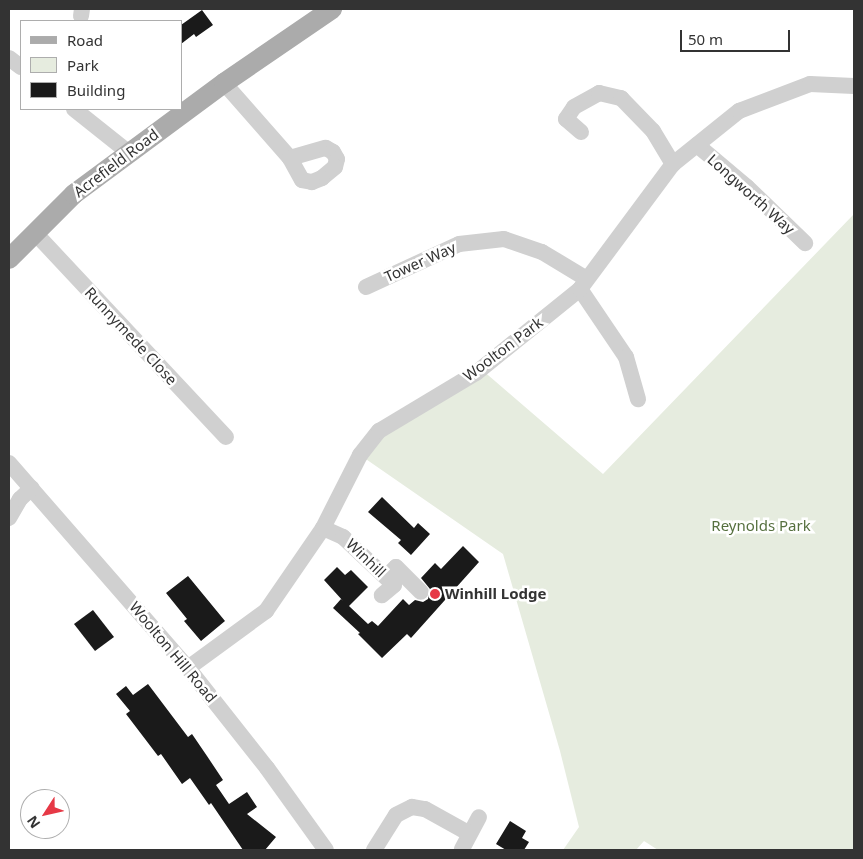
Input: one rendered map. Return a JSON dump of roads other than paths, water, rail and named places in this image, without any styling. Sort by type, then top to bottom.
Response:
[{"type":"main road","name":"Acrefield Road","points":[[9,259],[74,194],[128,152],[332,9]]},
{"type":"street","points":[[9,58],[20,66]]},
{"type":"street","points":[[224,83],[290,158]]},
{"type":"street","name":"Woolton Park","points":[[188,668],[266,611],[322,528],[360,455],[379,431],[476,373],[583,284],[673,164],[739,111],[810,84],[854,86]]},
{"type":"street","points":[[581,132],[566,119],[574,108],[599,93],[621,98],[653,131],[673,164]]},
{"type":"street","points":[[75,110],[128,152]]},
{"type":"street","name":"Longworth Way","points":[[697,145],[747,187],[805,243]]},
{"type":"street","name":"Runnymede Close","points":[[36,234],[226,437]]},
{"type":"street","name":"Tower Way","points":[[366,287],[459,244],[504,239],[542,252],[583,284]]},
{"type":"street","points":[[583,284],[626,357],[638,400]]},
{"type":"street","name":"Woolton Hill Road","points":[[9,463],[188,668],[267,768],[326,850]]},
{"type":"street","points":[[9,518],[20,499],[32,488]]},
{"type":"street","name":"Winhill","points":[[322,528],[343,536],[394,585],[382,595]]},
{"type":"street","points":[[386,577],[396,567],[421,592]]},
{"type":"street","points":[[374,850],[396,815],[412,807],[424,809],[470,834]]},
{"type":"street","points":[[462,849],[479,817]]},
{"type":"place","name":"Winhill Lodge","points":[[435,594]]},
{"type":"park label","name":"Reynolds Park","points":[[761,526]]}]
